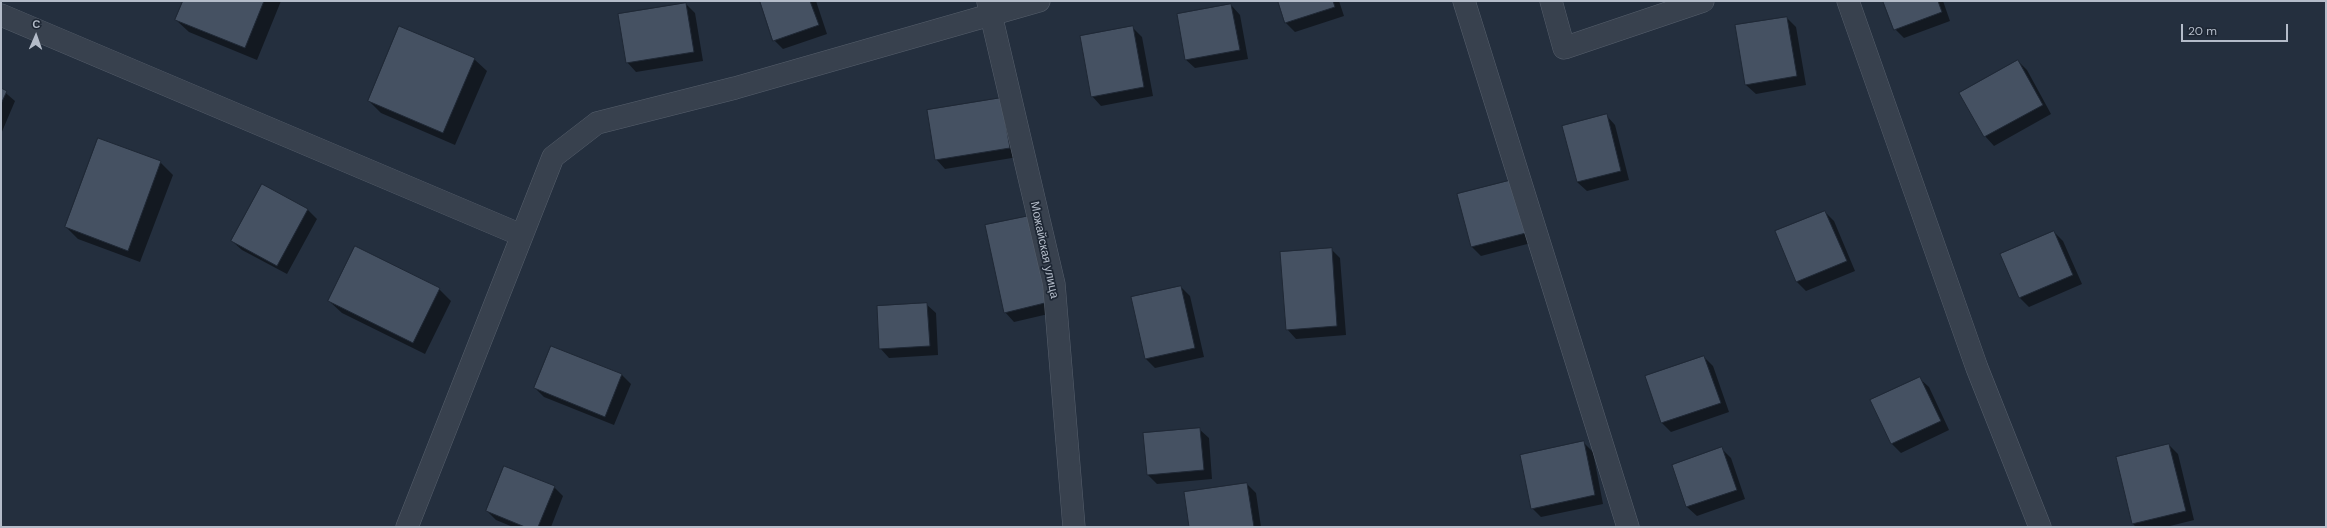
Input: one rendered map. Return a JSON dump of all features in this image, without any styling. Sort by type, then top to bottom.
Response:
[{"type":"street","points":[[408,527],[553,157],[597,122],[735,88],[989,9],[1039,1]]},
{"type":"street","points":[[1464,1],[1628,527]]},
{"type":"street","points":[[1551,1],[1564,48],[1703,1]]},
{"type":"street","points":[[1848,1],[1977,368],[2040,527]]},
{"type":"street","name":"Можайская улица","points":[[989,9],[1054,284],[1074,527]]},
{"type":"street","points":[[1,15],[522,235]]},
{"type":"building","points":[[183,1],[264,1],[245,48],[175,20]]},
{"type":"building","points":[[760,1],[810,1],[819,25],[773,41]]},
{"type":"building","points":[[1278,1],[1333,1],[1335,7],[1285,23]]},
{"type":"building","points":[[1883,1],[1938,1],[1942,12],[1894,30]]},
{"type":"building","points":[[686,3],[694,52],[626,63],[618,14]]},
{"type":"building","points":[[1231,4],[1240,50],[1185,60],[1177,14]]},
{"type":"building","points":[[1787,17],[1797,76],[1745,85],[1735,25]]},
{"type":"building","points":[[399,26],[475,58],[443,133],[368,101]]},
{"type":"building","points":[[1133,26],[1144,87],[1091,97],[1080,36]]},
{"type":"building","points":[[2018,60],[2043,105],[1984,137],[1959,93]]},
{"type":"building","points":[[1,88],[7,91],[1,104]]},
{"type":"building","points":[[1001,98],[1010,148],[935,160],[927,110]]},
{"type":"building","points":[[1607,114],[1621,171],[1577,182],[1562,126]]},
{"type":"building","points":[[98,138],[161,161],[128,251],[65,227]]},
{"type":"building","points":[[1512,180],[1526,233],[1471,247],[1457,194]]},
{"type":"building","points":[[262,184],[308,209],[277,266],[231,241]]},
{"type":"building","points":[[1825,211],[1847,261],[1796,282],[1775,231]]},
{"type":"building","points":[[1029,216],[1049,302],[1004,313],[985,225]]},
{"type":"building","points":[[2054,231],[2073,275],[2019,298],[2000,254]]},
{"type":"building","points":[[355,246],[440,288],[413,343],[328,301]]},
{"type":"building","points":[[1332,248],[1337,326],[1286,330],[1280,252]]},
{"type":"building","points":[[1181,286],[1195,348],[1145,359],[1131,297]]},
{"type":"building","points":[[927,303],[930,346],[879,349],[877,306]]},
{"type":"building","points":[[551,346],[622,374],[605,417],[534,388]]},
{"type":"building","points":[[1704,356],[1721,403],[1661,423],[1645,376]]},
{"type":"building","points":[[1920,377],[1941,421],[1891,444],[1870,400]]},
{"type":"building","points":[[1200,428],[1204,470],[1147,475],[1143,433]]},
{"type":"building","points":[[1584,441],[1595,495],[1531,509],[1520,455]]},
{"type":"building","points":[[2169,444],[2186,511],[2132,524],[2116,457]]},
{"type":"building","points":[[1722,447],[1737,490],[1686,507],[1672,465]]},
{"type":"building","points":[[504,466],[555,486],[538,527],[525,527],[486,511]]},
{"type":"building","points":[[1247,483],[1254,527],[1189,527],[1184,492]]}]
